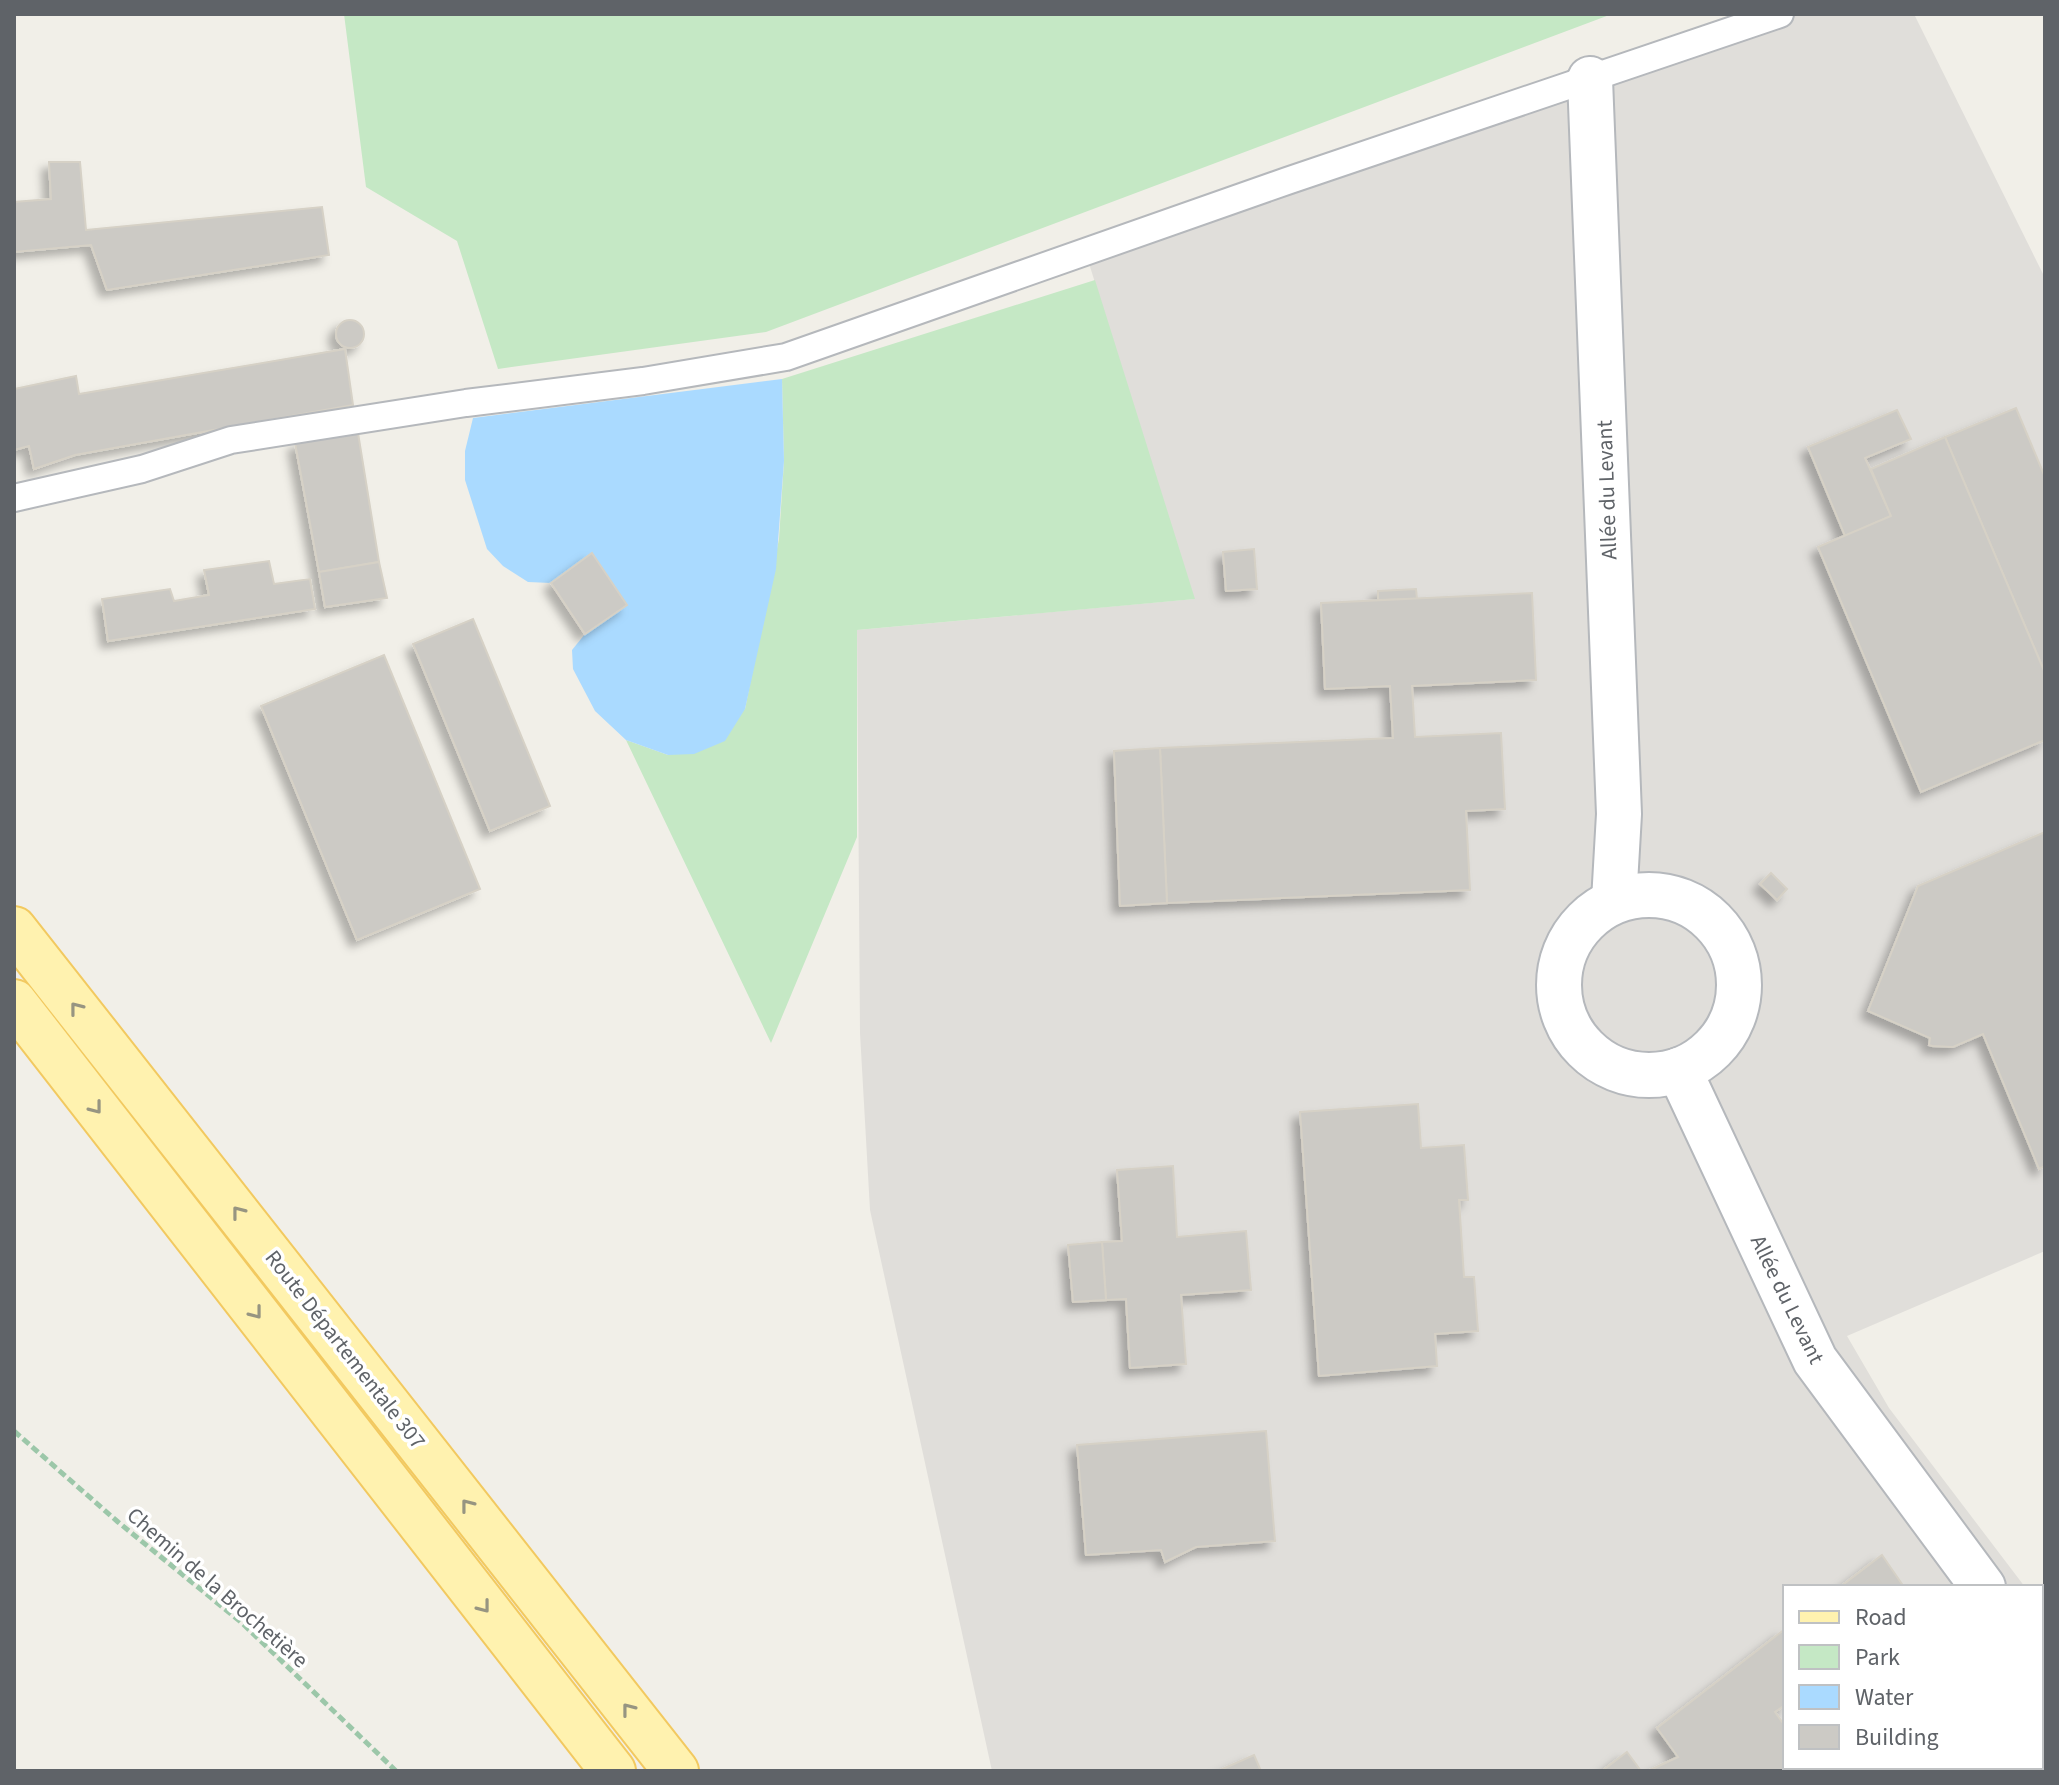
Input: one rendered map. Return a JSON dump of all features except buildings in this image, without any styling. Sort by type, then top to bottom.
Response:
[{"type":"main road","name":"Route Départementale 307","points":[[14,929],[676,1771]]},
{"type":"main road","points":[[14,1002],[613,1771]]},
{"type":"street","name":"Allée du Levant","points":[[1590,79],[1619,814],[1614,901]]},
{"type":"street","points":[[1643,895],[1671,898],[1698,909],[1719,928],[1734,953],[1740,981],[1736,1009],[1724,1036],[1704,1056],[1679,1070],[1652,1075],[1624,1071],[1599,1060],[1578,1041],[1565,1017],[1559,990],[1561,962],[1573,937],[1591,916],[1614,901],[1643,895]]},
{"type":"street","name":"Allée du Levant","points":[[1679,1070],[1815,1360],[1982,1585]]},
{"type":"lane","points":[[14,498],[142,469],[231,440],[466,403],[643,381],[786,357],[1287,181],[1780,14]]},
{"type":"path","name":"Chemin de la Brochetière","points":[[14,1431],[242,1623],[396,1771]]},
{"type":"shaded area","points":[[1799,14],[1914,14],[2045,278],[2045,1251],[1847,1336],[1889,1408],[2023,1585],[1783,1585],[1783,1769],[2043,1769],[2043,1611],[2045,1771],[992,1771],[870,1210],[860,1033],[857,630],[1194,599],[1082,241]]},
{"type":"green space","points":[[344,14],[1612,14],[766,332],[498,369],[457,241],[366,187]]},
{"type":"green space","points":[[1095,280],[1195,599],[857,630],[857,837],[771,1043],[626,740],[668,755],[745,709],[779,539],[784,461],[782,379]]},
{"type":"water","points":[[782,379],[784,461],[776,569],[745,709],[725,741],[694,754],[668,755],[626,740],[595,711],[573,669],[572,650],[585,634],[626,604],[593,554],[551,583],[528,582],[503,566],[487,549],[465,480],[465,451],[473,418]]}]
